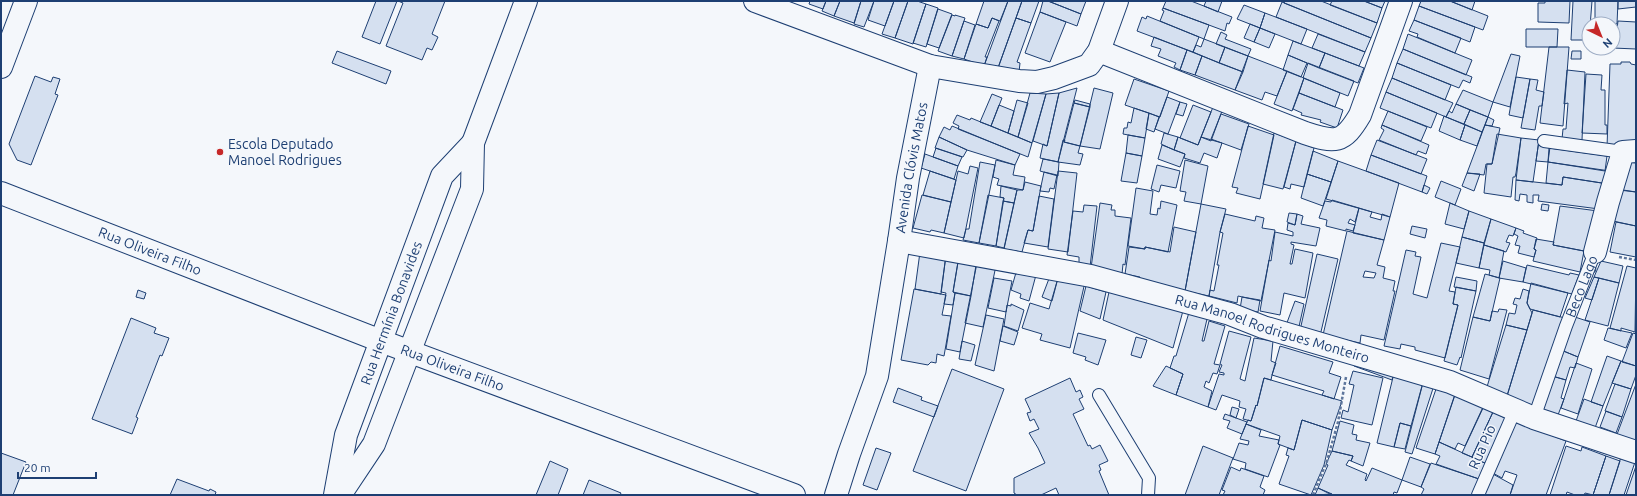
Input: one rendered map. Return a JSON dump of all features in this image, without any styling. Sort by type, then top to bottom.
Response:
[{"type":"street","points":[[1,67],[26,1]]},
{"type":"street","name":"Rua Hermínia Bonavides","points":[[340,495],[374,444],[472,189],[473,143],[526,1]]},
{"type":"street","points":[[755,1],[930,66],[1019,81],[1037,82],[1054,78],[1089,65],[1099,51],[1117,1]]},
{"type":"street","points":[[1099,51],[1305,133],[1325,140],[1340,139],[1350,131],[1360,115],[1401,1]]},
{"type":"street","name":"Avenida Clóvis Matos","points":[[836,495],[876,376],[908,178],[930,66]]},
{"type":"street","name":"Rua Hermínia Bonavides","points":[[335,495],[346,435],[442,176],[473,143]]},
{"type":"street","name":"Beco Lago","points":[[1596,252],[1608,202],[1629,151]]},
{"type":"street","name":"Rua Oliveira Filho","points":[[1,193],[381,341],[794,495]]},
{"type":"street","name":"Rua Manoel Rodrigues Monteiro","points":[[899,241],[1091,276],[1230,314],[1263,327],[1350,354],[1450,382],[1525,414],[1636,452]]},
{"type":"lane","points":[[1544,141],[1629,151]]},
{"type":"lane","name":"Beco Lago","points":[[1525,414],[1566,326],[1596,252]]},
{"type":"lane","points":[[1099,395],[1149,478],[1148,495]]},
{"type":"lane","name":"Rua Pio","points":[[1478,495],[1525,414]]},
{"type":"path","points":[[1313,495],[1327,461],[1338,422],[1350,354]]},
{"type":"building","points":[[376,1],[397,1],[380,44],[362,37]]},
{"type":"building","points":[[398,1],[445,1],[432,34],[438,37],[432,50],[427,48],[422,60],[386,46],[403,3]]},
{"type":"building","points":[[810,1],[826,1],[823,9],[809,4]]},
{"type":"building","points":[[826,1],[840,1],[834,16],[822,11]]},
{"type":"building","points":[[840,1],[861,1],[854,23],[834,16]]},
{"type":"building","points":[[861,1],[874,1],[864,27],[854,24]]},
{"type":"building","points":[[874,1],[894,1],[885,26],[868,20]]},
{"type":"building","points":[[894,1],[908,1],[895,38],[882,34]]},
{"type":"building","points":[[908,1],[917,1],[926,4],[913,44],[895,38]]},
{"type":"building","points":[[984,1],[1008,1],[1000,21],[992,18],[988,28],[976,24]]},
{"type":"building","points":[[1008,1],[1022,1],[998,68],[984,66]]},
{"type":"building","points":[[1022,1],[1039,1],[1031,23],[1016,18]]},
{"type":"building","points":[[1043,1],[1048,1],[1081,14],[1077,26],[1040,12]]},
{"type":"building","points":[[1048,1],[1086,1],[1081,14]]},
{"type":"building","points":[[1166,1],[1191,1],[1232,17],[1229,24],[1227,23],[1225,31],[1163,8]]},
{"type":"building","points":[[1206,1],[1222,1],[1218,12],[1204,6]]},
{"type":"building","points":[[1285,1],[1321,1],[1377,23],[1371,38],[1284,3]]},
{"type":"building","points":[[1332,1],[1364,1],[1382,8],[1377,23],[1330,5]]},
{"type":"building","points":[[1364,1],[1385,1],[1382,8]]},
{"type":"building","points":[[1421,1],[1450,1],[1488,16],[1483,30],[1419,6]]},
{"type":"building","points":[[1450,1],[1475,1],[1472,10]]},
{"type":"building","points":[[1545,1],[1570,1],[1569,23],[1538,22],[1538,3],[1545,3]]},
{"type":"building","points":[[1573,1],[1592,1],[1591,16],[1581,16],[1581,40],[1571,40]]},
{"type":"building","points":[[1595,1],[1618,1],[1617,16],[1595,16]]},
{"type":"building","points":[[1618,1],[1636,1],[1636,7],[1618,9]]},
{"type":"building","points":[[1282,2],[1371,38],[1365,52],[1276,17]]},
{"type":"building","points":[[926,4],[938,8],[926,47],[913,43]]},
{"type":"building","points":[[1244,5],[1265,13],[1260,28],[1237,19]]},
{"type":"building","points":[[1419,6],[1475,27],[1470,42],[1414,20]]},
{"type":"building","points":[[1163,8],[1209,25],[1204,39],[1160,21],[1164,11],[1162,10]]},
{"type":"building","points":[[938,9],[952,14],[939,48],[927,44]]},
{"type":"building","points":[[1040,12],[1066,22],[1050,62],[1025,53]]},
{"type":"building","points":[[1265,13],[1307,29],[1301,44],[1260,28]]},
{"type":"building","points":[[952,15],[965,18],[952,56],[938,51]]},
{"type":"building","points":[[1147,16],[1199,37],[1193,52],[1137,31],[1142,17],[1146,19]]},
{"type":"building","points":[[992,18],[999,21],[985,57],[987,57],[984,66],[964,59],[976,24],[988,28]]},
{"type":"building","points":[[1016,18],[1031,23],[1017,62],[1020,63],[1019,72],[998,68]]},
{"type":"building","points":[[1414,20],[1461,38],[1455,53],[1417,37],[1418,34],[1409,31]]},
{"type":"building","points":[[964,21],[975,25],[964,59],[952,56]]},
{"type":"building","points":[[1621,21],[1636,22],[1636,49],[1621,48]]},
{"type":"building","points":[[1250,24],[1260,28],[1254,42],[1244,38]]},
{"type":"building","points":[[1260,28],[1275,34],[1269,48],[1254,42]]},
{"type":"building","points":[[1526,29],[1558,29],[1557,47],[1526,47]]},
{"type":"building","points":[[1221,32],[1227,35],[1225,39],[1251,49],[1248,56],[1216,44]]},
{"type":"building","points":[[1318,34],[1365,52],[1359,66],[1312,48]]},
{"type":"building","points":[[1408,34],[1472,60],[1466,75],[1403,49]]},
{"type":"building","points":[[1154,37],[1187,50],[1180,70],[1174,67],[1176,63],[1158,56],[1161,49],[1151,46]]},
{"type":"building","points":[[1204,39],[1225,47],[1219,63],[1193,52],[1196,45],[1201,47]]},
{"type":"building","points":[[1293,41],[1325,53],[1319,68],[1288,55]]},
{"type":"building","points":[[1225,47],[1248,56],[1243,72],[1219,63]]},
{"type":"building","points":[[1549,47],[1569,47],[1563,126],[1540,123]]},
{"type":"building","points":[[1403,49],[1472,77],[1470,83],[1463,80],[1459,88],[1397,63]]},
{"type":"building","points":[[1187,50],[1202,56],[1195,75],[1180,70]]},
{"type":"building","points":[[337,51],[391,71],[386,84],[332,63]]},
{"type":"building","points":[[1572,51],[1581,51],[1581,59],[1571,59]]},
{"type":"building","points":[[1325,53],[1364,68],[1358,83],[1319,68]]},
{"type":"building","points":[[1511,54],[1520,56],[1510,107],[1493,102]]},
{"type":"building","points":[[1288,55],[1307,63],[1301,77],[1283,70]]},
{"type":"building","points":[[1202,56],[1243,72],[1235,90],[1195,75]]},
{"type":"building","points":[[1248,56],[1287,71],[1277,96],[1265,92],[1262,100],[1235,90]]},
{"type":"building","points":[[1621,62],[1630,62],[1631,64],[1636,65],[1636,145],[1607,147],[1610,64],[1621,64]]},
{"type":"building","points":[[1308,63],[1354,81],[1348,96],[1303,78]]},
{"type":"building","points":[[1397,63],[1451,85],[1445,100],[1392,78]]},
{"type":"building","points":[[1567,70],[1585,72],[1582,140],[1562,139],[1563,129],[1566,129],[1568,103],[1564,104]]},
{"type":"building","points":[[1287,71],[1304,78],[1292,111],[1274,104]]},
{"type":"building","points":[[1586,74],[1602,75],[1601,90],[1605,90],[1605,125],[1607,125],[1607,134],[1582,133]]},
{"type":"building","points":[[35,76],[51,82],[53,77],[60,79],[55,94],[58,95],[31,165],[17,160],[9,144]]},
{"type":"building","points":[[1516,77],[1530,79],[1523,118],[1509,115]]},
{"type":"building","points":[[1304,78],[1340,93],[1335,107],[1299,93]]},
{"type":"building","points":[[1392,78],[1453,103],[1446,117],[1386,92]]},
{"type":"building","points":[[1134,79],[1169,91],[1160,117],[1125,105]]},
{"type":"building","points":[[1530,79],[1538,80],[1536,90],[1544,92],[1542,106],[1539,106],[1535,130],[1521,128]]},
{"type":"building","points":[[1077,88],[1058,162],[1040,158],[1043,144],[1047,146],[1059,93]]},
{"type":"building","points":[[1094,88],[1113,93],[1100,149],[1080,146]]},
{"type":"building","points":[[1463,90],[1493,102],[1488,117],[1456,104]]},
{"type":"building","points":[[1386,92],[1437,113],[1431,128],[1380,108]]},
{"type":"building","points":[[1030,93],[1046,94],[1032,143],[1018,137]]},
{"type":"building","points":[[1059,93],[1047,146],[1033,141],[1046,94]]},
{"type":"building","points":[[1299,93],[1343,110],[1337,128],[1320,122],[1321,120],[1301,115],[1302,113],[1293,109]]},
{"type":"building","points":[[992,94],[1002,98],[991,126],[980,122]]},
{"type":"building","points":[[1167,97],[1180,102],[1168,134],[1155,129]]},
{"type":"building","points":[[1017,100],[1028,103],[1018,137],[1008,133]]},
{"type":"building","points":[[1075,100],[1090,104],[1090,107],[1074,103]]},
{"type":"building","points":[[1180,102],[1187,104],[1183,116],[1176,114]]},
{"type":"building","points":[[1074,103],[1090,107],[1080,146],[1064,142]]},
{"type":"building","points":[[1456,104],[1470,110],[1464,124],[1446,117],[1449,111],[1452,113]]},
{"type":"building","points":[[999,105],[1014,111],[1008,133],[991,126]]},
{"type":"building","points":[[1193,105],[1211,112],[1198,145],[1180,138]]},
{"type":"building","points":[[1213,107],[1222,111],[1211,141],[1201,137]]},
{"type":"building","points":[[1134,108],[1149,113],[1145,138],[1123,134],[1124,128],[1127,128],[1128,122],[1131,123]]},
{"type":"building","points":[[1470,110],[1488,117],[1482,132],[1464,124]]},
{"type":"building","points":[[1388,111],[1427,127],[1421,141],[1382,125]]},
{"type":"building","points":[[1149,113],[1159,117],[1154,132],[1146,129]]},
{"type":"building","points":[[1221,114],[1249,124],[1241,150],[1211,139]]},
{"type":"building","points":[[957,115],[970,120],[971,118],[1032,143],[1028,157],[958,129],[959,126],[953,123]]},
{"type":"building","points":[[1444,116],[1465,125],[1460,140],[1439,131]]},
{"type":"building","points":[[1488,117],[1494,120],[1492,126],[1485,125]]},
{"type":"building","points":[[1382,125],[1429,145],[1426,154],[1418,151],[1416,155],[1379,140],[1384,130],[1381,128]]},
{"type":"building","points":[[1465,125],[1482,132],[1477,146],[1460,140]]},
{"type":"building","points":[[1485,125],[1500,128],[1492,164],[1486,164],[1484,175],[1467,173]]},
{"type":"building","points":[[952,126],[1020,154],[1015,165],[967,150],[939,137],[944,127],[950,130]]},
{"type":"building","points":[[1248,126],[1274,135],[1260,199],[1236,193],[1238,188],[1232,187]]},
{"type":"building","points":[[1164,133],[1178,137],[1174,150],[1161,144]]},
{"type":"building","points":[[1274,133],[1296,141],[1283,189],[1263,184]]},
{"type":"building","points":[[1497,134],[1521,138],[1516,173],[1515,177],[1513,177],[1511,197],[1484,193],[1487,164],[1492,164]]},
{"type":"building","points":[[1128,135],[1145,138],[1142,156],[1126,153]]},
{"type":"building","points":[[939,137],[967,150],[963,157],[935,148]]},
{"type":"building","points":[[1178,137],[1198,145],[1201,137],[1222,143],[1217,158],[1204,153],[1200,163],[1184,158],[1185,154],[1174,150]]},
{"type":"building","points":[[1521,138],[1539,140],[1533,182],[1516,180]]},
{"type":"building","points":[[1063,140],[1065,140],[1064,142],[1080,146],[1078,153],[1083,154],[1080,165],[1058,162]]},
{"type":"building","points":[[1377,140],[1427,159],[1421,174],[1371,155]]},
{"type":"building","points":[[1539,140],[1540,145],[1550,147],[1548,162],[1536,161]]},
{"type":"building","points":[[1296,141],[1314,148],[1304,187],[1291,184],[1290,189],[1284,187]]},
{"type":"building","points":[[1162,145],[1185,154],[1180,167],[1158,159]]},
{"type":"building","points":[[936,148],[962,157],[958,166],[933,157]]},
{"type":"building","points":[[1549,148],[1607,156],[1605,171],[1548,162]]},
{"type":"building","points":[[1313,151],[1338,161],[1331,182],[1307,174]]},
{"type":"building","points":[[1126,153],[1142,156],[1137,183],[1121,181]]},
{"type":"building","points":[[925,154],[958,166],[954,179],[921,168]]},
{"type":"building","points":[[1371,155],[1427,176],[1422,192],[1366,171]]},
{"type":"building","points":[[1043,159],[1059,162],[1058,176],[1040,171]]},
{"type":"building","points":[[996,160],[1015,165],[1013,175],[1025,177],[1023,190],[997,185],[999,179],[993,177]]},
{"type":"building","points":[[1185,160],[1208,166],[1201,204],[1184,201],[1186,192],[1180,191]]},
{"type":"building","points":[[1338,161],[1399,183],[1390,217],[1326,199]]},
{"type":"building","points":[[980,162],[995,165],[979,243],[963,240],[966,229],[969,229]]},
{"type":"building","points":[[1548,162],[1610,171],[1608,184],[1563,177],[1562,185],[1546,183]]},
{"type":"building","points":[[1628,162],[1636,163],[1636,192],[1623,190]]},
{"type":"building","points":[[1157,165],[1180,171],[1176,188],[1161,185],[1159,192],[1151,189]]},
{"type":"building","points":[[970,166],[978,168],[964,238],[944,233],[958,171],[968,174]]},
{"type":"building","points":[[930,171],[956,180],[951,202],[923,195]]},
{"type":"building","points":[[1058,171],[1077,173],[1068,252],[1048,249]]},
{"type":"building","points":[[1044,172],[1057,175],[1054,189],[1050,188],[1049,192],[1040,191]]},
{"type":"building","points":[[1467,173],[1480,174],[1474,191],[1462,186]]},
{"type":"building","points":[[1307,174],[1331,182],[1323,206],[1301,198]]},
{"type":"building","points":[[1563,177],[1602,183],[1599,209],[1538,201],[1539,195],[1533,195],[1533,203],[1527,202],[1527,195],[1520,194],[1519,201],[1515,200],[1516,180],[1562,185]]},
{"type":"building","points":[[1441,181],[1461,189],[1455,205],[1435,197]]},
{"type":"building","points":[[1025,182],[1041,186],[1033,231],[1028,230],[1022,252],[1004,249],[1017,190],[1023,190]]},
{"type":"building","points":[[1424,185],[1430,188],[1427,194],[1422,192]]},
{"type":"building","points":[[1001,186],[1017,190],[1014,203],[1003,201],[1004,198],[1000,197]]},
{"type":"building","points":[[1136,188],[1153,191],[1150,214],[1157,215],[1158,208],[1160,209],[1161,201],[1177,205],[1168,252],[1145,247],[1145,249],[1128,246]]},
{"type":"building","points":[[1619,190],[1636,192],[1636,226],[1613,221]]},
{"type":"building","points":[[922,195],[951,202],[944,233],[931,230],[930,232],[913,228]]},
{"type":"building","points":[[988,195],[1004,198],[996,246],[979,243]]},
{"type":"building","points":[[1039,196],[1054,199],[1048,247],[1024,243],[1028,230],[1033,231]]},
{"type":"building","points":[[1332,200],[1359,208],[1355,222],[1350,219],[1348,223],[1355,225],[1353,231],[1346,229],[1346,231],[1326,226],[1327,220],[1319,218],[1325,201],[1331,202]]},
{"type":"building","points":[[1003,201],[1014,203],[1004,248],[996,246]]},
{"type":"building","points":[[1100,203],[1112,205],[1111,210],[1115,210],[1115,216],[1131,218],[1125,265],[1123,264],[1122,274],[1091,268]]},
{"type":"building","points":[[1450,203],[1469,211],[1464,229],[1445,224]]},
{"type":"building","points":[[1201,204],[1226,209],[1220,232],[1209,296],[1185,291]]},
{"type":"building","points":[[1542,204],[1549,205],[1548,211],[1541,210]]},
{"type":"building","points":[[1084,205],[1097,206],[1090,267],[1079,265],[1079,257],[1067,255],[1073,211],[1083,212]]},
{"type":"building","points":[[1560,206],[1598,211],[1589,252],[1553,245]]},
{"type":"building","points":[[1359,208],[1372,212],[1370,217],[1381,220],[1382,214],[1390,217],[1384,240],[1353,233]]},
{"type":"building","points":[[1469,211],[1491,219],[1484,243],[1462,237]]},
{"type":"building","points":[[1289,213],[1297,214],[1295,225],[1287,222]]},
{"type":"building","points":[[1225,214],[1255,221],[1256,216],[1264,218],[1262,228],[1275,230],[1261,301],[1238,296],[1237,303],[1209,296],[1210,290],[1214,291],[1223,233],[1220,232]]},
{"type":"building","points":[[1297,214],[1303,216],[1301,224],[1320,228],[1316,246],[1291,242],[1291,244],[1294,245],[1290,264],[1292,264],[1295,249],[1313,253],[1305,298],[1284,293],[1280,315],[1260,311],[1269,260],[1271,261],[1275,232],[1293,236],[1293,232],[1287,230],[1288,223],[1295,225]]},
{"type":"building","points":[[1491,219],[1516,228],[1513,236],[1509,235],[1506,242],[1510,243],[1506,252],[1484,245]]},
{"type":"building","points":[[1616,222],[1636,226],[1636,257],[1610,252]]},
{"type":"building","points":[[1412,226],[1427,229],[1425,238],[1410,234]]},
{"type":"building","points":[[1174,227],[1196,232],[1185,291],[1139,279],[1140,277],[1125,274],[1129,247],[1145,249],[1145,247],[1170,252]]},
{"type":"building","points":[[1516,228],[1524,231],[1523,233],[1537,238],[1534,249],[1536,250],[1534,257],[1518,253],[1520,246],[1515,245],[1518,236],[1514,234]]},
{"type":"building","points":[[1347,231],[1384,240],[1377,265],[1385,267],[1383,278],[1395,281],[1393,291],[1395,291],[1384,340],[1361,335],[1360,343],[1323,335]],"holes":[[[1365,271],[1376,273],[1374,278],[1363,277]]]},
{"type":"building","points":[[1462,237],[1484,243],[1479,268],[1456,263]]},
{"type":"building","points":[[1536,239],[1554,242],[1553,245],[1584,251],[1580,272],[1533,261],[1536,250],[1534,249]]},
{"type":"building","points":[[1441,243],[1460,247],[1449,291],[1455,292],[1453,304],[1458,305],[1445,358],[1415,350],[1415,347],[1401,344],[1400,349],[1384,346],[1406,250],[1416,252],[1415,256],[1421,257],[1413,294],[1427,298]]},
{"type":"building","points":[[1484,245],[1504,251],[1499,278],[1489,275],[1490,270],[1479,268]]},
{"type":"building","points":[[920,252],[946,255],[941,294],[915,289]]},
{"type":"building","points":[[1317,254],[1338,259],[1320,336],[1301,332],[1301,326]]},
{"type":"building","points":[[946,255],[959,256],[953,292],[955,293],[953,305],[944,304],[946,293],[941,292]]},
{"type":"building","points":[[959,256],[977,259],[971,296],[953,292]]},
{"type":"building","points":[[978,258],[997,261],[983,327],[965,323]]},
{"type":"building","points":[[1503,261],[1526,268],[1523,282],[1499,278]]},
{"type":"building","points":[[1601,261],[1623,266],[1619,283],[1594,277]]},
{"type":"building","points":[[1527,265],[1569,275],[1570,273],[1579,275],[1572,294],[1523,282]]},
{"type":"building","points":[[1627,266],[1636,268],[1635,332],[1621,328],[1621,331],[1610,328]]},
{"type":"building","points":[[1017,269],[1036,275],[1029,301],[1020,298],[1021,294],[1011,290]]},
{"type":"building","points":[[1485,274],[1500,278],[1490,321],[1473,317]]},
{"type":"building","points":[[1050,276],[1058,278],[1052,301],[1042,297]]},
{"type":"building","points":[[1456,277],[1477,281],[1476,291],[1454,287]]},
{"type":"building","points":[[1594,277],[1599,278],[1592,300],[1585,298]]},
{"type":"building","points":[[994,278],[1012,281],[1006,312],[988,308]]},
{"type":"building","points":[[1058,278],[1085,282],[1070,348],[1040,340],[1042,334],[1022,328],[1030,303],[1049,309]]},
{"type":"building","points":[[1599,278],[1619,283],[1608,326],[1585,320]]},
{"type":"building","points":[[1531,283],[1568,293],[1560,317],[1530,309],[1527,303]]},
{"type":"building","points":[[1086,286],[1106,292],[1100,319],[1080,311]]},
{"type":"building","points":[[1456,287],[1476,291],[1461,358],[1460,357],[1457,365],[1444,361],[1458,305],[1453,304]]},
{"type":"building","points":[[914,289],[946,295],[942,315],[951,316],[944,356],[937,354],[936,363],[931,362],[928,365],[901,360]]},
{"type":"building","points":[[1523,289],[1529,291],[1527,303],[1532,313],[1527,330],[1506,325],[1509,313],[1515,314],[1517,305],[1513,304],[1515,298],[1520,299]]},
{"type":"building","points":[[138,290],[146,293],[144,299],[136,297]]},
{"type":"building","points":[[1109,292],[1184,307],[1173,348],[1103,320]]},
{"type":"building","points":[[955,293],[971,296],[960,352],[946,349]]},
{"type":"building","points":[[1242,297],[1260,300],[1258,312],[1240,309]]},
{"type":"building","points":[[1295,301],[1304,304],[1298,331],[1285,328]]},
{"type":"building","points":[[1011,304],[1024,310],[1018,331],[1004,326],[1007,305],[1011,306]]},
{"type":"building","points":[[1190,309],[1211,314],[1210,320],[1207,319],[1202,341],[1204,341],[1209,321],[1225,326],[1214,364],[1220,365],[1217,374],[1213,373],[1209,383],[1206,381],[1204,387],[1212,391],[1208,407],[1176,395],[1183,374],[1170,368],[1174,356],[1176,356]]},
{"type":"building","points":[[1499,309],[1507,310],[1489,379],[1460,370],[1473,317],[1490,321],[1492,311],[1498,312]]},
{"type":"building","points":[[1533,310],[1565,318],[1536,408],[1507,396]]},
{"type":"building","points":[[986,315],[1004,319],[994,371],[975,365]]},
{"type":"building","points":[[1572,316],[1590,322],[1578,357],[1561,350]]},
{"type":"building","points":[[131,318],[156,328],[154,333],[169,338],[162,356],[160,355],[136,417],[138,418],[132,434],[92,419]]},
{"type":"building","points":[[1506,325],[1527,330],[1507,396],[1486,390]]},
{"type":"building","points":[[1003,326],[1018,332],[1014,345],[1000,341]]},
{"type":"building","points":[[1608,328],[1632,333],[1626,348],[1604,340]]},
{"type":"building","points":[[1229,331],[1251,337],[1240,379],[1245,381],[1254,338],[1273,341],[1271,361],[1276,363],[1271,380],[1264,378],[1257,406],[1256,405],[1251,421],[1243,419],[1246,409],[1239,407],[1240,401],[1222,395],[1216,410],[1208,407],[1219,374],[1224,375],[1224,373],[1219,372],[1222,365],[1220,364]]},
{"type":"building","points":[[1078,333],[1106,340],[1098,365],[1085,360],[1086,357],[1073,353]]},
{"type":"building","points":[[1633,333],[1636,334],[1636,366],[1622,362]]},
{"type":"building","points":[[1136,337],[1147,340],[1141,358],[1131,355]]},
{"type":"building","points":[[962,341],[975,345],[971,361],[959,359]]},
{"type":"building","points":[[1280,346],[1333,362],[1329,373],[1341,377],[1334,399],[1322,395],[1324,391],[1272,375]]},
{"type":"building","points":[[1561,350],[1578,357],[1575,368],[1570,367],[1566,380],[1552,376]]},
{"type":"building","points":[[1607,356],[1621,361],[1603,406],[1591,402]]},
{"type":"building","points":[[1356,359],[1395,369],[1392,380],[1354,366]]},
{"type":"building","points":[[1621,361],[1636,366],[1636,375],[1631,389],[1612,383]]},
{"type":"building","points":[[1576,363],[1592,369],[1578,414],[1561,408]]},
{"type":"building","points":[[1166,366],[1183,374],[1176,395],[1153,386]]},
{"type":"building","points":[[952,369],[1004,389],[966,491],[913,471]]},
{"type":"building","points":[[1395,369],[1425,375],[1411,426],[1400,423],[1394,447],[1377,443]]},
{"type":"building","points":[[1353,371],[1383,378],[1372,425],[1341,418],[1343,410],[1348,412],[1354,385],[1349,384]]},
{"type":"building","points":[[1425,375],[1436,379],[1412,454],[1405,452]]},
{"type":"building","points":[[1552,376],[1566,380],[1561,398],[1564,399],[1558,415],[1539,408]]},
{"type":"building","points":[[1070,378],[1076,392],[1080,390],[1083,397],[1079,399],[1084,409],[1073,414],[1088,446],[1090,445],[1092,449],[1100,445],[1108,461],[1099,465],[1101,470],[1099,471],[1109,495],[1059,495],[1056,488],[1041,495],[1017,495],[1014,493],[1014,478],[1045,463],[1029,433],[1039,429],[1034,419],[1030,421],[1027,413],[1031,412],[1025,399]]},
{"type":"building","points":[[1264,378],[1342,401],[1332,430],[1302,420],[1294,450],[1278,444],[1280,436],[1246,424],[1248,420],[1251,421],[1256,405],[1257,406]]},
{"type":"building","points":[[1615,384],[1631,389],[1622,417],[1605,411]]},
{"type":"building","points":[[1636,384],[1636,439],[1634,443],[1616,437]]},
{"type":"building","points":[[898,388],[922,397],[921,400],[938,406],[934,417],[893,402]]},
{"type":"building","points":[[1436,389],[1455,395],[1435,454],[1416,448]]},
{"type":"building","points":[[1455,394],[1483,407],[1465,446],[1458,443],[1455,449],[1439,442]]},
{"type":"building","points":[[1584,399],[1603,406],[1595,428],[1576,421]]},
{"type":"building","points":[[1484,406],[1493,412],[1472,457],[1462,453]]},
{"type":"building","points":[[1232,407],[1239,409],[1236,418],[1230,415]]},
{"type":"building","points":[[1606,411],[1622,417],[1616,433],[1600,427]]},
{"type":"building","points":[[1493,412],[1507,419],[1487,464],[1472,457]]},
{"type":"building","points":[[1225,414],[1247,422],[1242,434],[1227,428],[1230,421],[1223,419]]},
{"type":"building","points":[[1302,420],[1332,430],[1324,465],[1311,495],[1279,484],[1289,456],[1286,455],[1288,448],[1294,450]]},
{"type":"building","points":[[1512,420],[1566,441],[1546,495],[1510,495],[1517,475],[1505,471],[1502,478],[1491,472]]},
{"type":"building","points":[[1340,421],[1354,425],[1352,434],[1357,435],[1356,440],[1370,443],[1363,466],[1351,461],[1353,456],[1332,451]]},
{"type":"building","points":[[1400,423],[1411,426],[1405,449],[1394,447]]},
{"type":"building","points":[[1246,424],[1261,430],[1259,436],[1279,440],[1278,444],[1280,445],[1268,477],[1245,469],[1246,463],[1233,459],[1239,443],[1248,445],[1249,441],[1240,439]]},
{"type":"building","points":[[1439,442],[1489,465],[1482,480],[1436,464],[1440,456],[1435,454]]},
{"type":"building","points":[[1203,446],[1233,458],[1219,495],[1185,495]]},
{"type":"building","points":[[1566,446],[1581,451],[1582,447],[1606,456],[1593,495],[1585,493],[1584,495],[1575,495],[1567,492],[1566,495],[1550,495]]},
{"type":"building","points":[[876,448],[891,453],[877,490],[863,485]]},
{"type":"building","points":[[1332,451],[1353,456],[1351,461],[1349,460],[1346,465],[1367,474],[1366,481],[1372,468],[1402,480],[1397,493],[1394,492],[1393,495],[1332,495],[1318,488],[1328,465],[1326,464]]},
{"type":"building","points":[[1,453],[26,462],[13,495],[1,495]]},
{"type":"building","points":[[1606,456],[1620,461],[1609,495],[1593,495]]},
{"type":"building","points":[[1410,457],[1430,464],[1421,487],[1402,480]]},
{"type":"building","points":[[1621,457],[1635,462],[1624,495],[1609,495]]},
{"type":"building","points":[[550,461],[568,469],[558,495],[536,495]]},
{"type":"building","points":[[1431,463],[1479,479],[1473,495],[1421,495],[1424,489],[1421,487]]},
{"type":"building","points":[[1636,466],[1636,495],[1626,495]]},
{"type":"building","points":[[1231,467],[1240,471],[1241,468],[1264,476],[1260,487],[1265,490],[1263,495],[1223,495],[1225,491],[1222,490]]},
{"type":"building","points":[[1491,473],[1513,485],[1510,495],[1483,495]]},
{"type":"building","points":[[177,479],[209,491],[210,489],[216,492],[215,495],[170,495]]},
{"type":"building","points":[[589,480],[621,493],[620,495],[583,495]]},
{"type":"building","points":[[1318,488],[1332,494],[1315,495]]},
{"type":"place","name":"Escola Deputado Manoel Rodrigues","points":[[220,152]]}]
